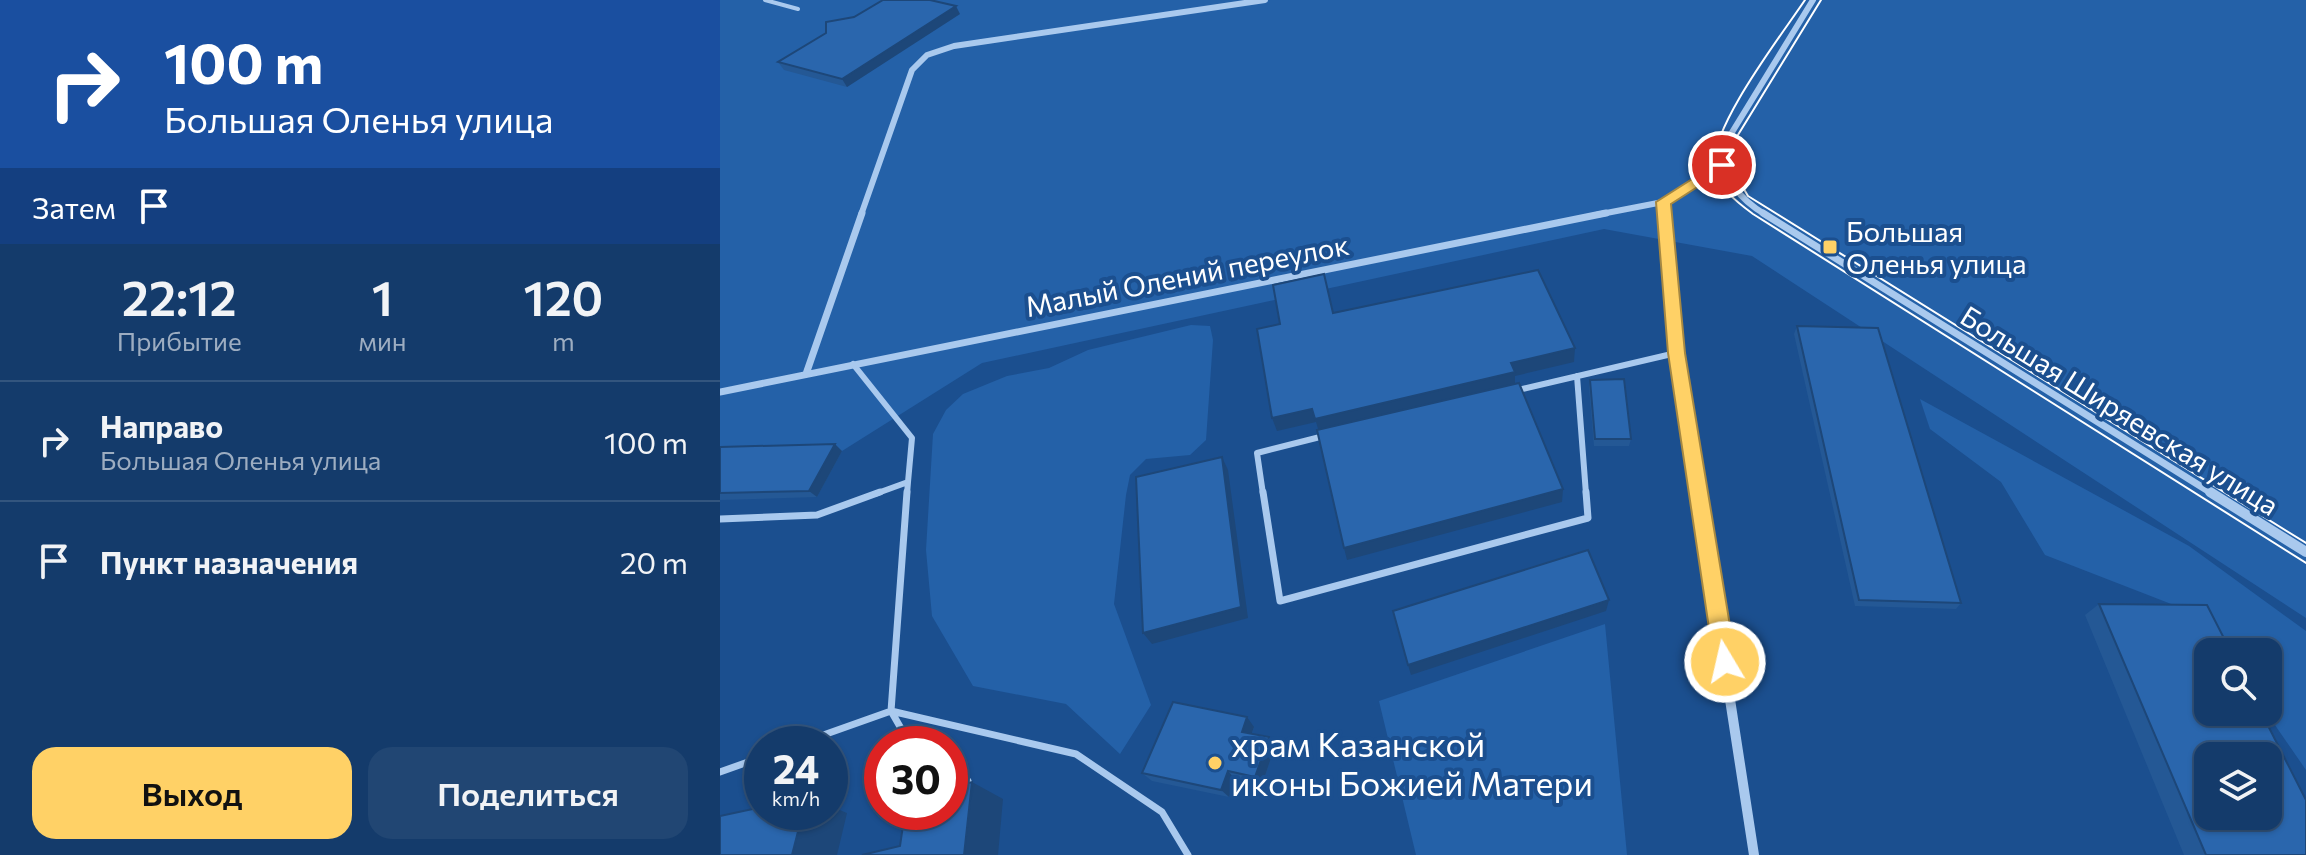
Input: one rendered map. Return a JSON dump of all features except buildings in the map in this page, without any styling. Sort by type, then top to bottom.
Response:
[{"type":"street","points":[[806,374],[912,70],[927,55],[954,46],[1265,0]]},
{"type":"street","points":[[1754,855],[1676,353],[1663,202],[1722,165],[1723,147],[1735,122],[1813,0]]},
{"type":"street","name":"Большая Ширяевская улица","points":[[1722,165],[1734,191],[1757,210],[2306,552]]},
{"type":"street","name":"Малый Олений переулок","points":[[720,392],[1663,202]]},
{"type":"lane","points":[[765,0],[798,9]]},
{"type":"lane","points":[[1501,394],[1676,353]]},
{"type":"lane","points":[[853,364],[912,438],[891,711],[900,726]]},
{"type":"lane","points":[[1333,434],[1257,453],[1280,601],[1588,518],[1577,376]]},
{"type":"lane","points":[[720,519],[817,515],[908,482]]},
{"type":"lane","points":[[848,726],[891,711],[1076,754],[1162,812],[1188,855]]},
{"type":"lane","points":[[720,772],[744,763]]},
{"type":"lane","points":[[968,781],[972,794]]},
{"type":"shaded area","points":[[720,0],[2306,0],[2306,618],[1752,256],[1604,229],[982,363],[842,451],[720,454]]},
{"type":"shaded area","points":[[1191,325],[1210,326],[1213,340],[1206,440],[1190,455],[1146,459],[1130,475],[1126,495],[1114,604],[1151,705],[1120,754],[1066,704],[973,686],[932,616],[926,550],[933,434],[946,410],[963,394],[1007,376],[1049,368],[1088,350]]},
{"type":"shaded area","points":[[1920,399],[2189,546],[2306,631],[2306,770],[2276,726],[2282,726],[2282,638],[2214,638],[2197,614],[2045,555],[2001,482],[1930,429]]},
{"type":"shaded area","points":[[1605,624],[1627,855],[1416,855],[1379,701]]},
{"type":"tram line","points":[[1805,0],[1749,82],[1723,130],[1716,151],[1715,167],[1720,182],[1729,194],[1753,214],[2306,563]]},
{"type":"tram line","points":[[1821,0],[1733,143],[1732,169],[1748,196],[2306,543]]},
{"type":"place","name":"Большая Оленья улица","points":[[1830,247]]},
{"type":"place","name":"храм Казанской иконы Божией Матери","points":[[1215,763]]},
{"type":"route","points":[[1722,165],[1663,202],[1676,353],[1725,662]]}]
